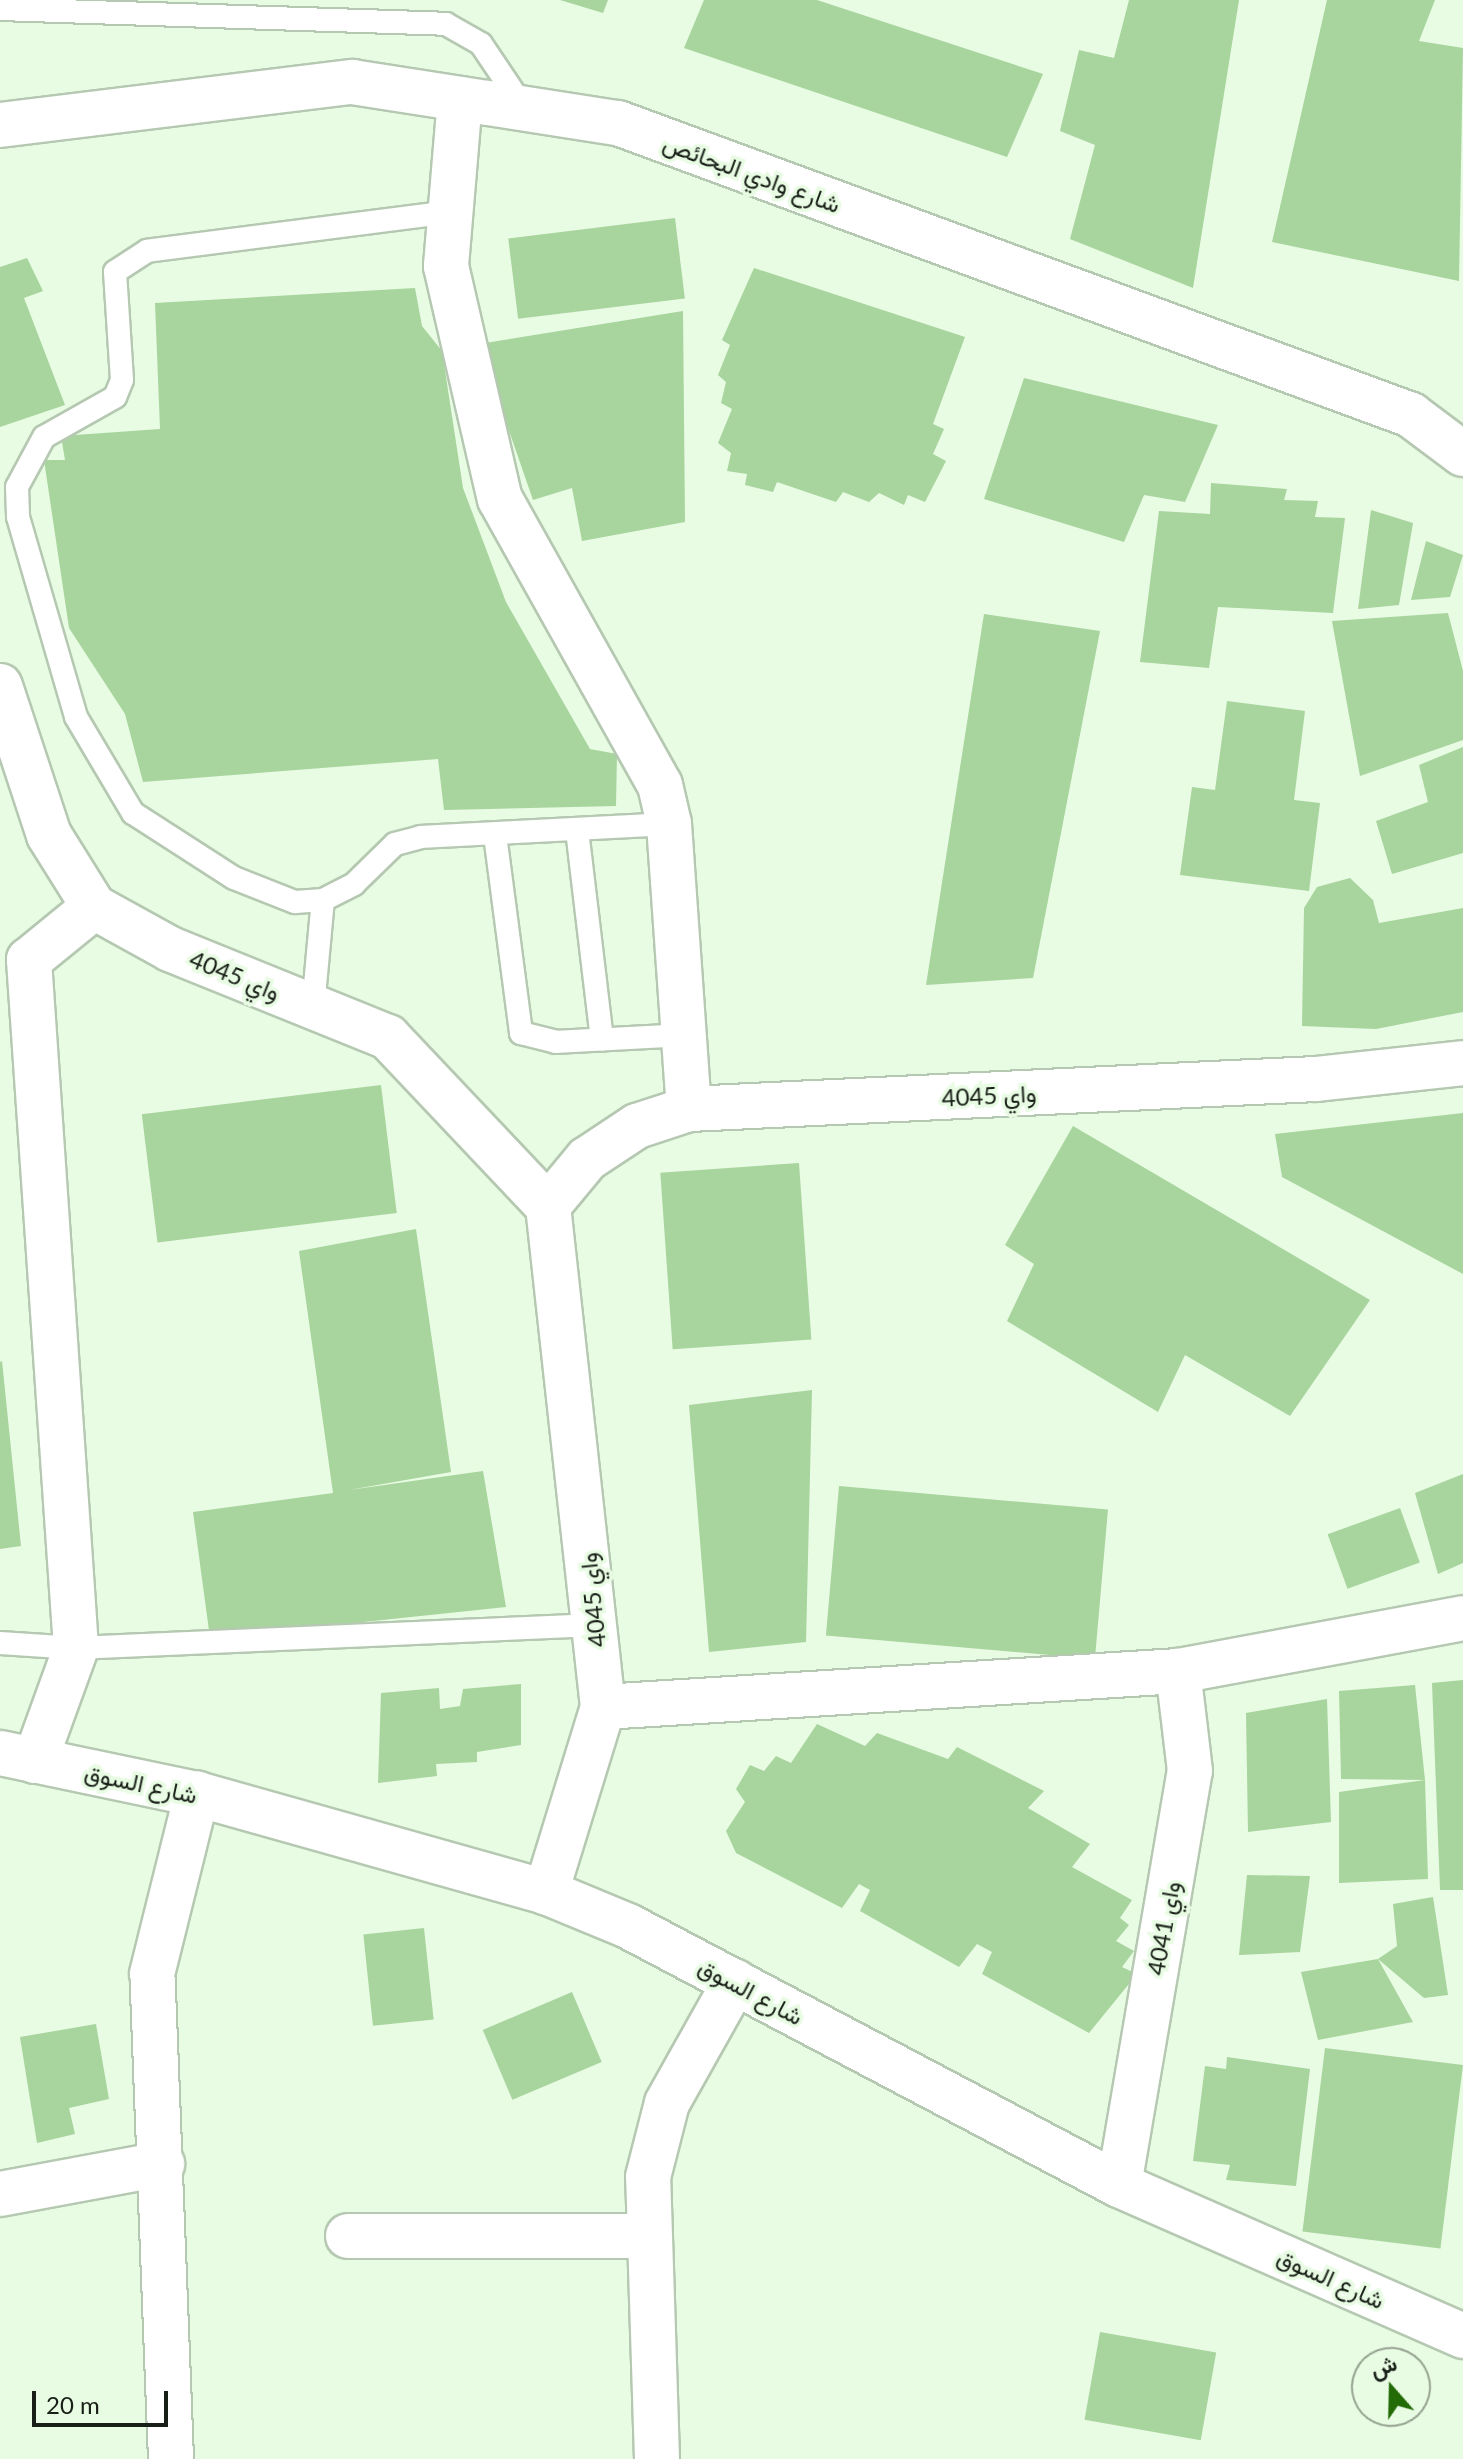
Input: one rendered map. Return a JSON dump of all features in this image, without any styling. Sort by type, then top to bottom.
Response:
[{"type":"street","name":"شارع وادي البحائص","points":[[0,125],[352,82],[525,109],[648,134],[1411,415],[1463,454]]},
{"type":"street","points":[[460,99],[446,266],[500,499],[641,741],[669,824],[689,1109]]},
{"type":"street","name":"واي 4045","points":[[4,714],[49,835],[94,907],[170,949],[388,1037],[548,1206],[603,1707],[546,1892]]},
{"type":"street","points":[[18,1757],[76,1648],[14,968],[94,907]]},
{"type":"street","name":"واي 4045","points":[[548,1206],[587,1159],[637,1126],[689,1109],[1316,1079],[1463,1063]]},
{"type":"street","points":[[603,1707],[1178,1671],[1463,1618]]},
{"type":"street","name":"واي 4041","points":[[1119,2185],[1190,1771],[1178,1671]]},
{"type":"street","name":"شارع السوق","points":[[18,1757],[197,1794],[546,1892],[735,1982],[1119,2185],[1463,2336]]},
{"type":"street","points":[[171,2459],[162,2164],[152,1974],[197,1794]]},
{"type":"street","points":[[657,2459],[646,2236],[648,2177],[667,2103],[735,1982]]},
{"type":"street","points":[[0,2194],[162,2164]]},
{"type":"street","points":[[348,2236],[646,2236]]},
{"type":"lane","points":[[0,9],[126,7],[446,24],[481,44],[525,109]]},
{"type":"lane","points":[[450,212],[127,259],[114,289],[122,380],[115,397],[44,437],[17,487],[18,517],[76,717],[133,813],[270,895],[323,900],[354,884],[395,844],[669,824]]},
{"type":"lane","points":[[577,830],[602,1040]]},
{"type":"lane","points":[[495,835],[517,1026],[535,1040],[684,1035]]},
{"type":"lane","points":[[313,1007],[323,900]]},
{"type":"lane","points":[[0,1643],[76,1648],[595,1625]]},
{"type":"building","points":[[560,0],[608,0],[603,13]]},
{"type":"building","points":[[704,0],[817,0],[1043,74],[1007,157],[684,48]]},
{"type":"building","points":[[1129,0],[1239,0],[1193,288],[1070,239],[1095,145],[1060,131],[1079,50],[1114,58]]},
{"type":"building","points":[[1327,0],[1435,0],[1419,41],[1463,48],[1459,281],[1272,242]]},
{"type":"building","points":[[675,218],[685,298],[518,319],[508,238]]},
{"type":"building","points":[[27,258],[43,291],[24,298],[65,405],[0,427],[0,267]]},
{"type":"building","points":[[754,268],[965,337],[933,424],[944,429],[933,454],[946,461],[925,502],[908,495],[904,505],[879,493],[869,502],[843,492],[836,502],[777,482],[773,492],[745,485],[747,474],[727,471],[731,453],[718,443],[732,409],[721,403],[726,382],[718,375],[730,345],[722,340]]},
{"type":"building","points":[[415,288],[422,326],[442,351],[463,488],[506,602],[590,749],[617,754],[616,806],[444,810],[438,759],[143,782],[125,714],[69,628],[44,460],[65,460],[61,436],[160,429],[155,303]]},
{"type":"building","points":[[683,311],[685,522],[582,541],[572,488],[533,500],[479,344]]},
{"type":"building","points":[[1024,378],[1218,425],[1185,502],[1144,495],[1124,542],[984,499]]},
{"type":"building","points":[[1211,483],[1287,489],[1284,500],[1318,501],[1315,517],[1345,518],[1333,613],[1218,607],[1209,668],[1140,662],[1159,511],[1210,514]]},
{"type":"building","points":[[1371,510],[1413,523],[1399,605],[1358,609]]},
{"type":"building","points":[[1426,541],[1463,555],[1450,597],[1411,600]]},
{"type":"building","points":[[1448,613],[1463,671],[1463,740],[1360,776],[1332,621]]},
{"type":"building","points":[[984,614],[1100,631],[1033,978],[926,985]]},
{"type":"building","points":[[1227,701],[1305,711],[1294,800],[1320,803],[1309,891],[1180,875],[1192,787],[1215,790]]},
{"type":"building","points":[[1463,747],[1463,853],[1392,874],[1376,821],[1428,802],[1419,765]]},
{"type":"building","points":[[1350,878],[1373,900],[1379,923],[1463,908],[1463,1012],[1376,1029],[1302,1026],[1304,908],[1317,887]]},
{"type":"building","points":[[381,1085],[397,1213],[158,1242],[142,1114]]},
{"type":"building","points":[[1463,1113],[1463,1274],[1282,1177],[1275,1134]]},
{"type":"building","points":[[1073,1126],[1370,1300],[1290,1416],[1185,1355],[1158,1412],[1007,1321],[1034,1264],[1005,1245]]},
{"type":"building","points":[[799,1163],[811,1340],[673,1349],[660,1173]]},
{"type":"building","points":[[416,1229],[451,1472],[349,1490],[483,1471],[506,1607],[210,1638],[193,1512],[333,1493],[299,1251]]},
{"type":"building","points":[[0,1362],[21,1546],[0,1549]]},
{"type":"building","points":[[812,1390],[806,1642],[709,1652],[689,1405]]},
{"type":"building","points":[[1463,1474],[1463,1563],[1438,1574],[1415,1493]]},
{"type":"building","points":[[839,1486],[1108,1510],[1095,1659],[826,1635]]},
{"type":"building","points":[[1400,1508],[1420,1563],[1347,1589],[1328,1534]]},
{"type":"building","points":[[1463,1680],[1463,1890],[1440,1890],[1432,1683]]},
{"type":"building","points":[[521,1684],[521,1745],[477,1752],[477,1762],[436,1764],[437,1776],[378,1783],[381,1693],[439,1688],[440,1709],[460,1706],[463,1689]]},
{"type":"building","points":[[1415,1685],[1425,1780],[1341,1779],[1339,1691]]},
{"type":"building","points":[[1327,1699],[1331,1822],[1248,1832],[1246,1713]]},
{"type":"building","points":[[817,1724],[865,1746],[877,1733],[948,1759],[957,1747],[1044,1791],[1028,1808],[1090,1844],[1072,1867],[1132,1900],[1120,1918],[1129,1925],[1116,1941],[1134,1951],[1122,1967],[1137,1974],[1089,2033],[982,1974],[992,1952],[977,1944],[959,1967],[860,1911],[870,1890],[859,1884],[842,1908],[736,1853],[726,1831],[745,1802],[736,1789],[750,1765],[764,1771],[776,1756],[791,1763]]},
{"type":"building","points":[[1425,1780],[1428,1879],[1339,1883],[1339,1792]]},
{"type":"building","points":[[1247,1875],[1310,1876],[1300,1952],[1239,1955]]},
{"type":"building","points":[[1433,1897],[1448,1995],[1424,1998],[1378,1959],[1397,1946],[1393,1904]]},
{"type":"building","points":[[424,1928],[434,2019],[373,2026],[363,1934]]},
{"type":"building","points":[[1378,1959],[1413,2022],[1318,2040],[1301,1972]]},
{"type":"building","points":[[572,1992],[602,2062],[512,2100],[483,2030]]},
{"type":"building","points":[[96,2024],[109,2099],[69,2108],[75,2134],[37,2143],[20,2037]]},
{"type":"building","points":[[1325,2048],[1463,2065],[1440,2249],[1302,2232]]},
{"type":"building","points":[[1227,2057],[1310,2069],[1296,2186],[1226,2180],[1230,2165],[1193,2161],[1205,2066],[1226,2069]]},
{"type":"building","points":[[1100,2332],[1216,2352],[1201,2440],[1085,2420]]}]
